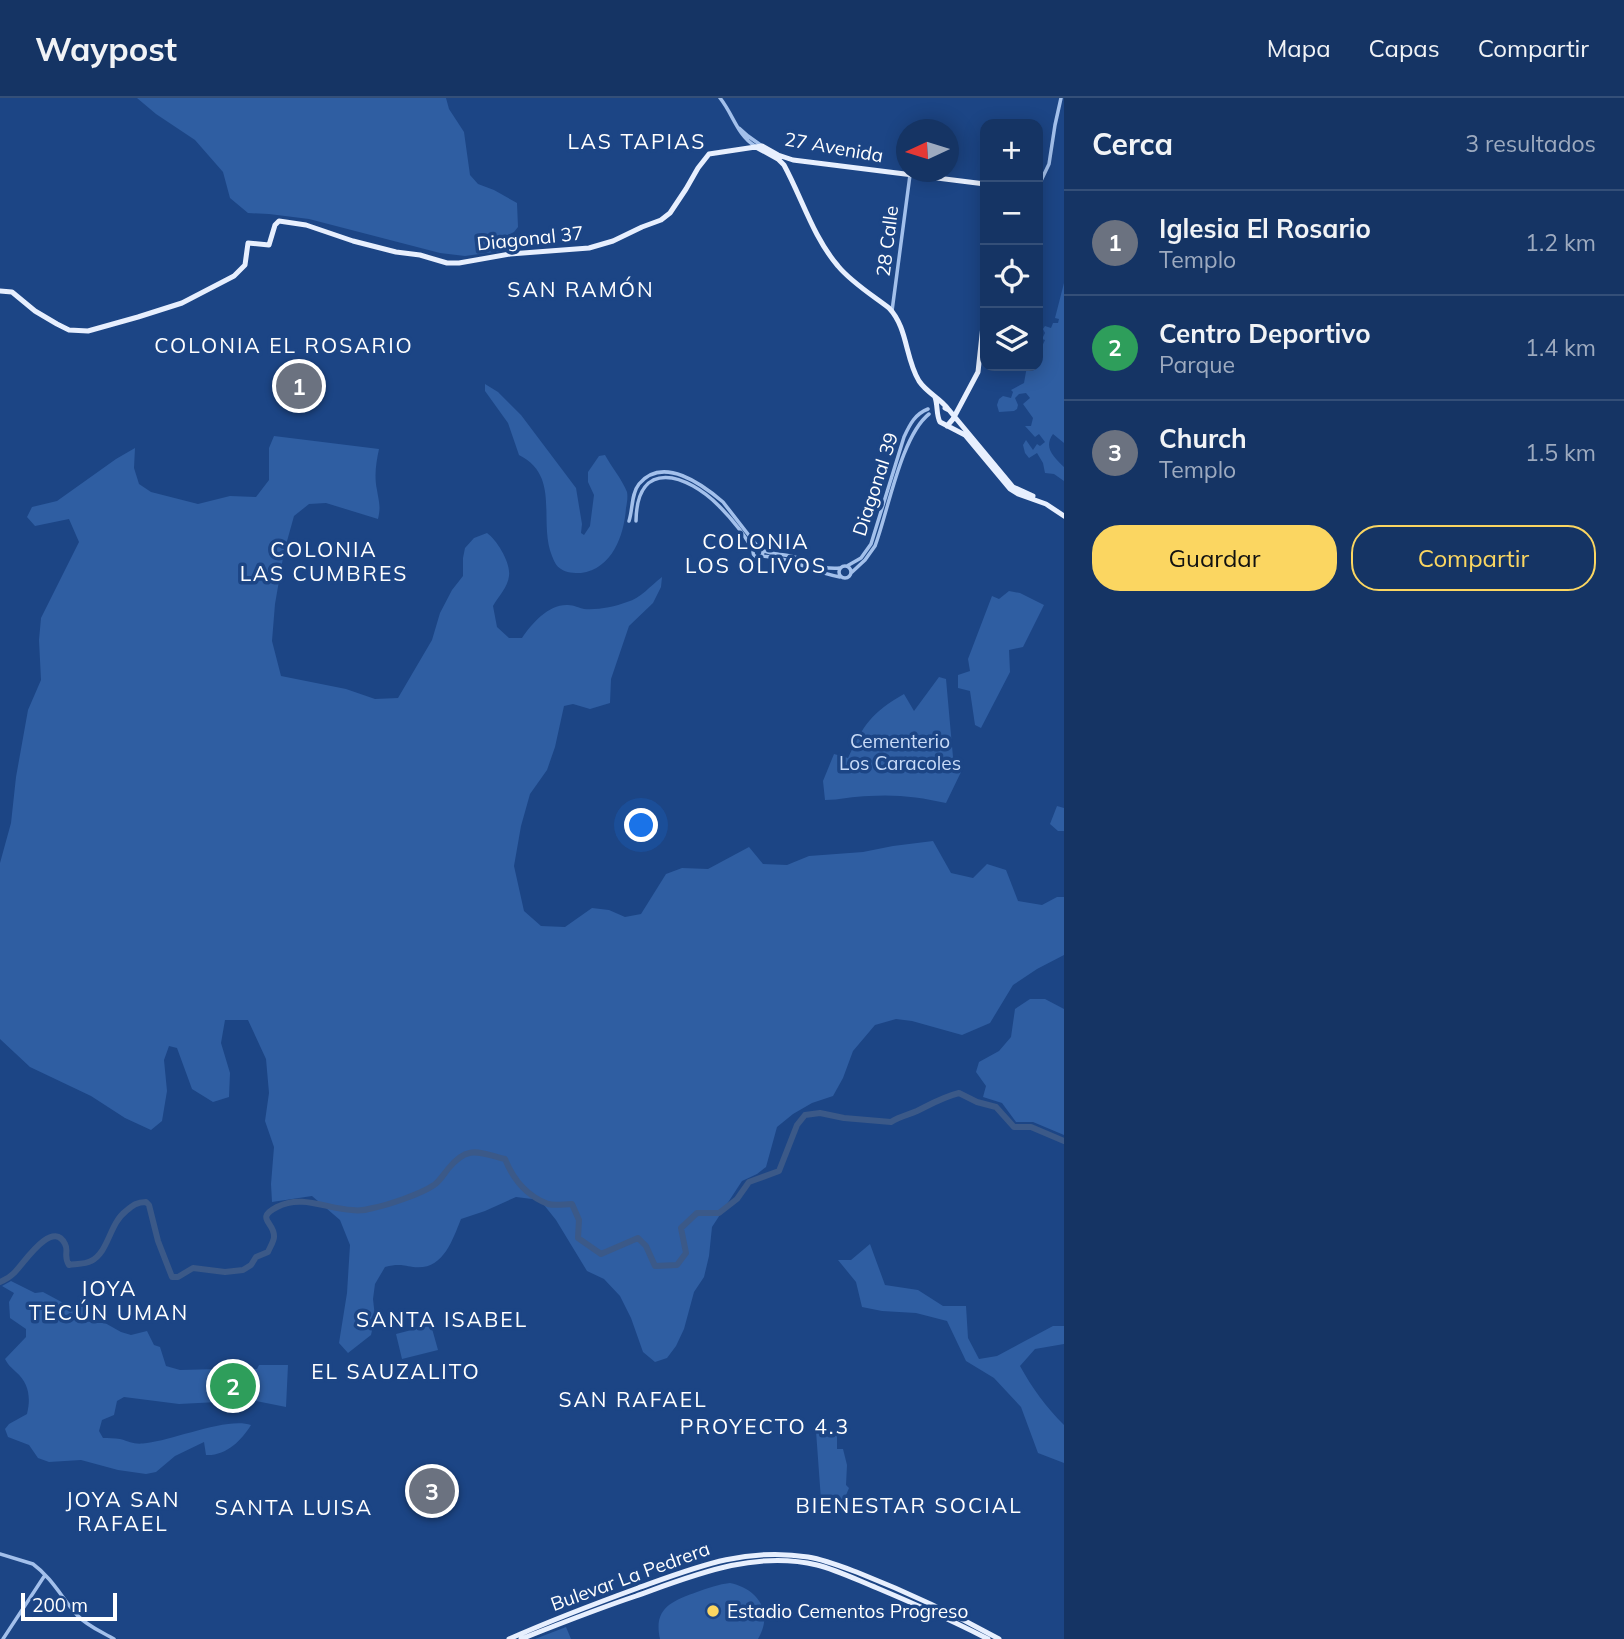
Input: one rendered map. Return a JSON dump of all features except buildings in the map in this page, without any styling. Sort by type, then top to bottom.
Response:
[{"type":"main road","points":[[759,146],[784,161],[828,253],[843,272],[892,312],[902,329],[918,379],[944,404],[1013,487],[1047,501],[1064,514]]},
{"type":"main road","name":"Diagonal 37","points":[[0,290],[12,292],[35,311],[69,330],[88,331],[182,303],[234,276],[245,265],[248,243],[270,245],[275,225],[279,221],[306,225],[396,252],[420,255],[449,264],[510,254],[589,248],[661,220],[670,213],[709,154],[759,146]]},
{"type":"main road","name":"27 Avenida","points":[[784,161],[896,173]]},
{"type":"main road","name":"27 Avenida","points":[[959,181],[980,183]]},
{"type":"main road","points":[[947,426],[955,417],[978,372],[985,308]]},
{"type":"main road","points":[[935,397],[933,411],[941,423],[965,435],[1013,492],[1064,514]]},
{"type":"main road","points":[[933,411],[947,410]]},
{"type":"main road","name":"Bulevar La Pedrera","points":[[509,1639],[563,1616],[692,1569],[726,1559],[784,1555],[810,1558],[865,1576],[944,1609],[999,1639]]},
{"type":"main road","name":"Bulevar La Pedrera","points":[[521,1639],[695,1575],[728,1565],[772,1561],[817,1565],[840,1573],[940,1614],[988,1639]]},
{"type":"street","points":[[720,98],[742,136],[759,146]]},
{"type":"street","points":[[1040,182],[1049,164],[1062,98]]},
{"type":"street","name":"28 Calle","points":[[892,312],[909,182]]},
{"type":"street","name":"Diagonal 39","points":[[847,566],[861,558],[871,544],[908,427],[915,417],[933,411]]},
{"type":"street","name":"Diagonal 39","points":[[852,573],[875,546],[906,447],[920,423],[933,411]]},
{"type":"street","points":[[915,417],[920,423]]},
{"type":"street","points":[[908,427],[915,431]]},
{"type":"street","points":[[629,521],[639,484],[657,473],[672,472],[680,474],[723,502],[758,549],[770,554],[793,557],[821,568],[847,566],[852,573],[844,579],[792,560],[754,556],[752,554],[758,549]]},
{"type":"street","points":[[636,521],[638,500],[649,482],[656,478],[674,477],[699,490],[719,505],[763,553],[761,556]]},
{"type":"street","points":[[840,568],[840,576]]},
{"type":"street","points":[[0,1554],[33,1564],[46,1575],[78,1616],[114,1639]]},
{"type":"street","points":[[3,1639],[46,1575]]},
{"type":"green space","points":[[137,98],[446,98],[449,109],[464,132],[470,175],[478,184],[517,203],[518,227],[500,239],[501,251],[465,256],[440,253],[309,219],[248,213],[230,198],[223,172],[195,140]]},
{"type":"green space","points":[[1064,283],[1064,443],[1053,434],[1049,448],[1064,467],[1064,481],[1054,474],[1045,473],[1037,453],[1029,458],[1025,453],[1023,445],[1026,440],[1033,450],[1037,444],[1040,446],[1045,442],[1039,434],[1035,437],[1025,426],[1031,426],[1033,418],[1023,404],[1030,398],[1026,393],[1015,398],[1018,405],[1014,411],[999,412],[997,405],[1003,396],[1011,398],[1011,390],[1024,383],[1026,371],[1043,371],[1043,329],[1058,323],[1059,319],[1055,318]]},
{"type":"green space","points":[[485,384],[498,392],[521,415],[576,488],[581,533],[584,535],[590,526],[594,495],[588,482],[588,472],[599,456],[605,455],[625,488],[627,498],[619,540],[601,565],[576,573],[563,570],[555,563],[548,542],[546,500],[540,475],[532,464],[519,455],[508,423],[485,391]]},
{"type":"green space","points":[[274,436],[379,449],[376,464],[378,519],[326,503],[309,504],[294,516],[284,552],[275,604],[272,641],[281,676],[346,689],[375,699],[398,698],[432,640],[440,613],[452,590],[463,576],[465,548],[474,538],[487,533],[499,546],[508,565],[508,580],[493,606],[497,627],[509,638],[522,638],[536,621],[554,608],[572,605],[595,609],[617,605],[637,598],[662,577],[661,587],[653,603],[629,626],[611,679],[610,703],[590,709],[573,704],[564,706],[547,770],[530,794],[514,866],[524,911],[541,926],[565,927],[592,908],[609,910],[625,917],[641,914],[666,874],[682,868],[708,869],[749,847],[763,864],[787,865],[809,856],[863,852],[933,841],[951,873],[973,878],[987,864],[1006,870],[1018,901],[1042,905],[1057,897],[1064,897],[1064,955],[1013,985],[990,1023],[962,1035],[896,1019],[875,1025],[853,1051],[833,1096],[812,1103],[777,1127],[766,1167],[742,1181],[712,1227],[704,1277],[694,1292],[684,1329],[667,1358],[655,1362],[643,1352],[620,1296],[604,1279],[587,1271],[556,1220],[540,1200],[516,1197],[461,1219],[445,1253],[432,1264],[423,1267],[385,1267],[375,1284],[375,1317],[371,1335],[348,1353],[339,1343],[347,1293],[350,1245],[340,1220],[312,1196],[272,1202],[274,1147],[265,1121],[269,1093],[266,1059],[248,1020],[225,1020],[221,1043],[230,1073],[229,1097],[213,1102],[192,1089],[177,1048],[169,1046],[164,1060],[167,1091],[162,1121],[151,1130],[125,1118],[91,1096],[30,1067],[0,1039],[0,863],[11,823],[28,710],[41,680],[41,618],[79,542],[69,519],[35,526],[27,517],[32,507],[57,501],[135,448],[134,468],[139,484],[151,492],[198,504],[230,496],[256,497],[269,480],[269,448]]},
{"type":"green space","points":[[1009,591],[1020,593],[1044,605],[1023,647],[1009,650],[1010,672],[981,728],[975,725],[970,691],[958,688],[958,675],[970,671],[968,659],[992,596],[999,599]]},
{"type":"green space","name":"Cementerio Los Caracoles","points":[[939,677],[946,679],[954,768],[961,772],[946,803],[888,795],[825,800],[823,781],[834,754],[848,758],[870,720],[904,694],[914,711]]},
{"type":"green space","points":[[1057,806],[1064,808],[1064,831],[1058,831],[1050,824]]},
{"type":"green space","points":[[1030,999],[1045,999],[1064,1009],[1064,1135],[1033,1122],[1016,1122],[1002,1103],[983,1097],[986,1086],[976,1072],[979,1062],[999,1051],[1011,1037],[1015,1009]]},
{"type":"green space","points":[[870,1244],[885,1285],[918,1290],[943,1306],[966,1306],[968,1338],[979,1359],[997,1356],[1053,1326],[1064,1326],[1064,1344],[1035,1349],[1020,1366],[1040,1397],[1064,1425],[1064,1463],[1038,1453],[1021,1407],[994,1378],[966,1361],[947,1321],[916,1313],[862,1307],[856,1282],[838,1260],[851,1260]]},
{"type":"green space","points":[[11,1281],[35,1293],[43,1292],[69,1306],[102,1304],[101,1311],[86,1321],[105,1323],[131,1335],[147,1331],[154,1345],[160,1347],[166,1366],[180,1370],[257,1369],[259,1365],[288,1365],[286,1407],[256,1401],[179,1404],[124,1397],[117,1401],[114,1415],[102,1420],[99,1431],[103,1438],[143,1444],[228,1424],[251,1425],[238,1442],[220,1453],[206,1455],[204,1442],[175,1456],[156,1472],[146,1474],[81,1460],[49,1462],[38,1458],[29,1445],[8,1437],[5,1429],[27,1414],[29,1402],[24,1381],[5,1359],[26,1337],[26,1329],[10,1318],[9,1302],[14,1293],[2,1286]]},
{"type":"green space","points":[[431,1325],[438,1350],[402,1359],[396,1334]]},
{"type":"green space","points":[[816,1431],[837,1433],[837,1449],[843,1449],[847,1465],[846,1485],[849,1488],[844,1500],[821,1500]]},
{"type":"green space","name":"Estadio Cementos Progreso","points":[[730,1583],[748,1590],[761,1603],[764,1620],[758,1639],[660,1639],[659,1620],[666,1607],[688,1595]]},
{"type":"green space","points":[[566,1627],[571,1639],[535,1639]]},
{"type":"waterway","points":[[0,1282],[14,1273],[45,1240],[53,1237],[59,1237],[65,1244],[69,1265],[91,1261],[102,1251],[120,1217],[133,1206],[143,1202],[149,1205],[158,1241],[172,1277],[178,1277],[193,1268],[225,1272],[243,1270],[251,1265],[256,1257],[268,1252],[274,1237],[266,1218],[270,1211],[277,1207],[286,1203],[305,1202],[359,1210],[387,1204],[434,1185],[461,1156],[474,1152],[505,1159],[522,1186],[540,1201],[551,1205],[572,1204],[579,1220],[578,1238],[601,1254],[638,1238],[646,1246],[655,1266],[677,1265],[686,1253],[681,1228],[697,1213],[719,1213],[737,1199],[749,1182],[779,1171],[797,1125],[805,1115],[820,1113],[891,1122],[959,1093],[996,1107],[1014,1127],[1031,1127],[1064,1141]]},
{"type":"place","name":"Iglesia El Rosario","points":[[299,386]]},
{"type":"place","name":"Centro Deportivo","points":[[233,1386]]},
{"type":"place","name":"Church","points":[[432,1491]]},
{"type":"place","name":"Estadio Cementos Progreso","points":[[713,1611]]},
{"type":"district","name":"LAS TAPIAS","points":[[637,141]]},
{"type":"district","name":"SAN RAMÓN","points":[[581,289]]},
{"type":"district","name":"COLONIA EL ROSARIO","points":[[284,345]]},
{"type":"district","name":"COLONIA LOS OLIVOS","points":[[756,553]]},
{"type":"district","name":"COLONIA LAS CUMBRES","points":[[324,561]]},
{"type":"district","name":"JOYA TECÚN UMAN","points":[[109,1300]]},
{"type":"district","name":"SANTA ISABEL","points":[[442,1319]]},
{"type":"district","name":"EL SAUZALITO","points":[[396,1371]]},
{"type":"district","name":"SAN RAFAEL","points":[[633,1399]]},
{"type":"district","name":"PROYECTO 4.3","points":[[765,1426]]},
{"type":"district","name":"BIENESTAR SOCIAL","points":[[909,1505]]},
{"type":"district","name":"SANTA LUISA","points":[[294,1507]]},
{"type":"district","name":"JOYA SAN RAFAEL","points":[[123,1511]]}]
